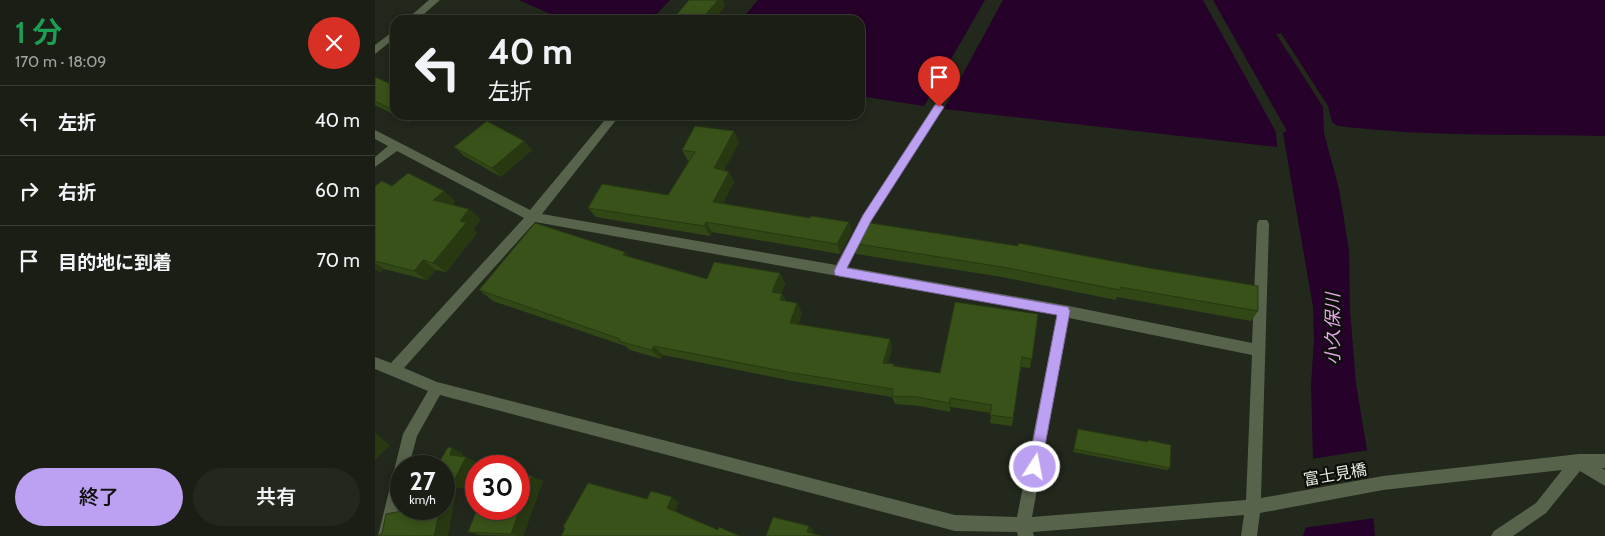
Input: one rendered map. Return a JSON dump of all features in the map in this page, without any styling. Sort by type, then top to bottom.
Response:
[{"type":"street","points":[[417,15],[435,0]]},
{"type":"street","points":[[375,50],[390,38]]},
{"type":"street","points":[[839,271],[867,218],[939,107]]},
{"type":"street","points":[[393,370],[532,217],[611,120]]},
{"type":"street","points":[[375,134],[532,217],[1064,311],[1259,350]]},
{"type":"street","points":[[375,163],[396,146]]},
{"type":"street","points":[[1249,536],[1253,507],[1263,224]]},
{"type":"street","points":[[1025,531],[1064,311]]},
{"type":"street","name":"富士見橋","points":[[375,364],[437,388],[953,530],[1025,531],[1103,520],[1253,507],[1383,483],[1579,461],[1605,461]]},
{"type":"street","points":[[405,455],[410,434],[437,388]]},
{"type":"street","points":[[1499,536],[1541,508],[1579,461],[1605,479]]},
{"type":"street","points":[[386,536],[390,519]]},
{"type":"water","points":[[519,0],[670,0],[656,15],[553,15]]},
{"type":"water","points":[[758,0],[985,0],[924,106],[865,97],[865,15],[745,15]]},
{"type":"water","points":[[1003,0],[1203,0],[1276,132],[1277,147],[944,109]]},
{"type":"water","name":"小久保川","points":[[1213,0],[1605,0],[1605,136],[1405,132],[1338,126],[1332,122],[1328,106],[1281,33],[1276,34],[1323,107],[1324,133],[1339,189],[1349,250],[1350,310],[1356,384],[1367,450],[1375,536],[1303,536],[1306,527],[1313,459],[1311,384],[1314,341],[1313,307],[1283,133],[1287,131]]},
{"type":"pier","points":[[1369,450],[1375,518],[1303,528],[1310,459]]},
{"type":"building","points":[[689,0],[718,0],[705,15],[676,15]]},
{"type":"building","points":[[375,77],[390,84],[390,108],[375,101]]},
{"type":"building","points":[[487,121],[524,141],[492,168],[454,147]]},
{"type":"building","points":[[695,126],[734,131],[714,168],[729,172],[713,202],[810,218],[811,216],[849,222],[837,244],[706,222],[704,226],[588,208],[602,184],[668,195],[695,152],[682,150]]},
{"type":"building","points":[[408,173],[444,191],[433,200],[469,209],[460,221],[466,223],[433,263],[423,260],[414,271],[375,261],[375,186],[382,181],[392,186]]},
{"type":"building","points":[[864,222],[1018,246],[1018,243],[1149,268],[1258,286],[1258,311],[1120,287],[1120,290],[1002,267],[852,243]]},
{"type":"building","points":[[535,223],[625,252],[623,255],[707,279],[714,262],[780,273],[772,292],[782,294],[780,300],[797,303],[790,323],[890,339],[883,363],[894,364],[893,366],[940,373],[955,302],[1038,314],[1032,359],[1022,357],[1013,418],[990,415],[992,405],[950,398],[949,403],[917,397],[892,396],[893,389],[787,372],[654,346],[651,350],[619,341],[620,339],[479,290]]},
{"type":"building","points":[[1078,429],[1171,445],[1170,468],[1074,449]]},
{"type":"building","points":[[448,447],[452,448],[450,455],[443,455]]},
{"type":"building","points":[[455,456],[465,457],[455,478]]},
{"type":"building","points":[[588,483],[647,499],[651,491],[672,497],[667,508],[718,530],[719,527],[740,536],[561,536],[565,528],[563,527]]},
{"type":"building","points":[[390,513],[390,520],[438,520],[434,536],[378,536],[382,533],[386,514]]},
{"type":"building","points":[[773,517],[809,526],[807,532],[822,536],[766,536]]},
{"type":"building","points":[[473,520],[516,520],[511,534],[468,532]]},
{"type":"route","points":[[939,107],[867,218],[839,271],[1064,311],[1035,467]]}]
